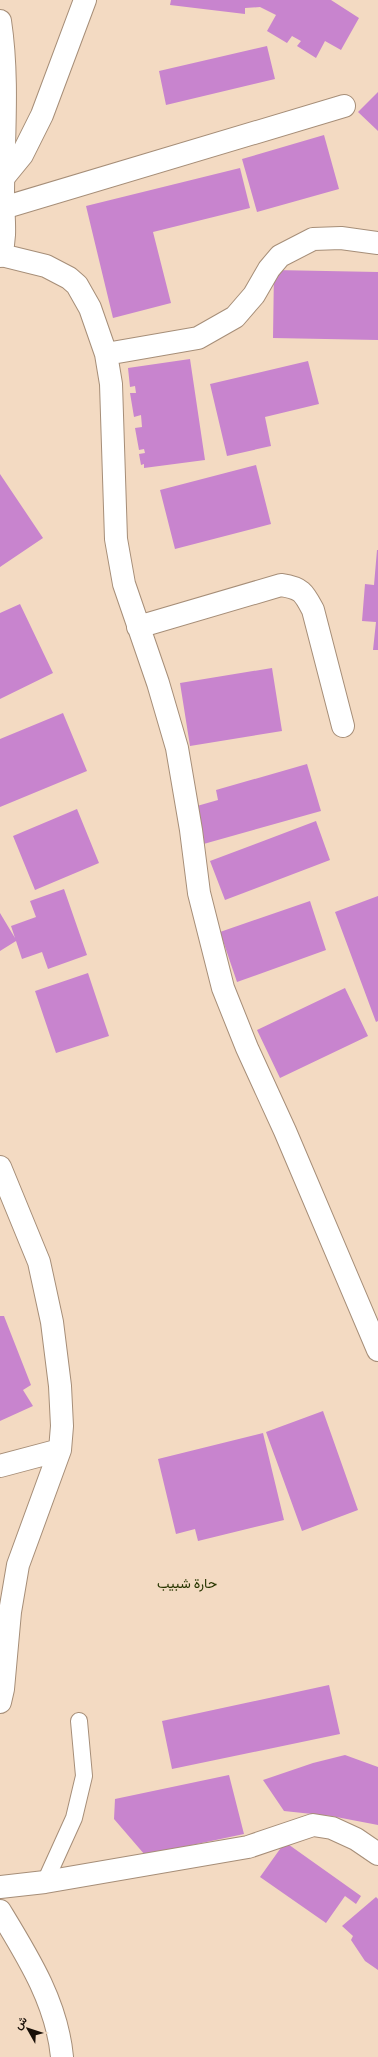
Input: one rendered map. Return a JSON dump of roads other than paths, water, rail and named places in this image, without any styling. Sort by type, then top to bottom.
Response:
[{"type":"street","points":[[3,195],[42,115],[85,0]]},
{"type":"street","points":[[0,21],[6,91],[3,195],[4,219],[0,255],[46,266],[69,278],[77,285],[90,308],[106,354],[111,384],[116,539],[124,584],[158,682],[176,748],[191,830],[200,892],[223,988],[247,1048],[285,1131],[378,1350]]},
{"type":"street","points":[[3,195],[344,106]]},
{"type":"street","points":[[106,354],[198,338],[235,316],[254,295],[269,269],[280,256],[313,240],[341,238],[378,243]]},
{"type":"street","points":[[138,627],[281,585],[296,587],[305,594],[313,610],[343,726]]},
{"type":"street","points":[[0,1167],[7,1203],[39,1262],[52,1322],[60,1392],[62,1426],[60,1450],[18,1565],[10,1612],[3,1689],[0,1702]]},
{"type":"street","points":[[0,1466],[60,1450]]},
{"type":"street","points":[[0,1887],[45,1882],[248,1847],[313,1825],[332,1828],[356,1839],[378,1854]]},
{"type":"street","points":[[0,1911],[37,1974],[54,2014],[62,2057]]},
{"type":"lane","points":[[45,1882],[74,1818],[84,1776],[79,1721]]},
{"type":"district","name":"حارة شبيب","points":[[187,1583]]}]
